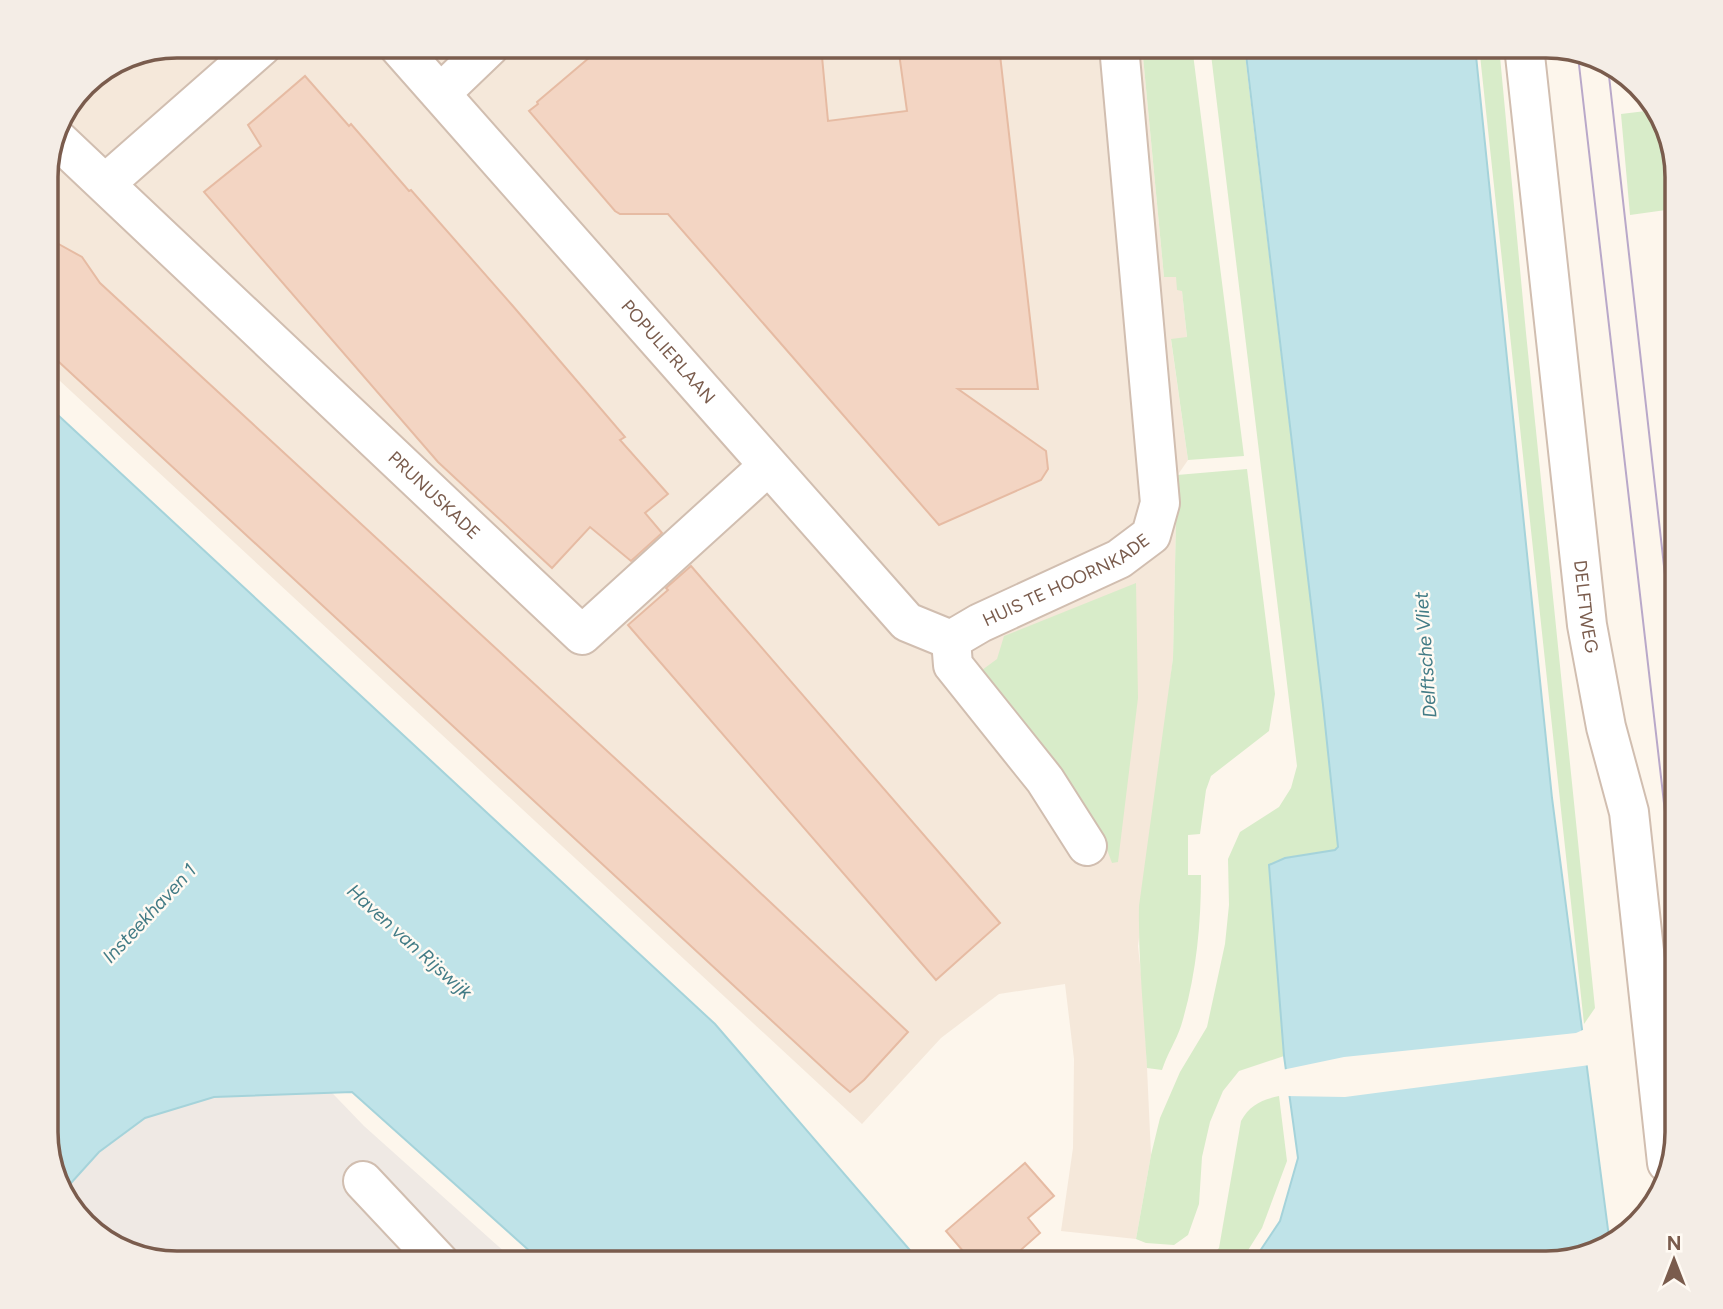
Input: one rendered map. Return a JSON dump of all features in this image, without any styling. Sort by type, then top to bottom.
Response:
[{"type":"street","points":[[106,183],[248,58]]},
{"type":"street","name":"POPULIERLAAN","points":[[409,58],[907,622],[951,640]]},
{"type":"street","points":[[441,93],[477,58]]},
{"type":"street","name":"HUIS TE HOORNKADE","points":[[951,640],[981,623],[1119,559],[1152,535],[1160,503],[1120,58]]},
{"type":"street","name":"DELFTWEG","points":[[1525,58],[1587,625],[1606,727],[1629,812],[1664,1140]]},
{"type":"street","name":"PRUNUSKADE","points":[[63,144],[582,635],[768,466]]},
{"type":"street","points":[[951,640],[953,665],[1045,780],[1087,846]]},
{"type":"street","points":[[363,1181],[428,1251]]},
{"type":"shaded area","points":[[177,58],[1143,58],[1164,277],[1176,277],[1182,290],[1187,338],[1171,340],[1188,460],[1177,476],[1173,658],[1138,946],[1144,1002],[1151,1155],[1136,1239],[1061,1231],[1073,1148],[1074,1059],[1065,984],[999,994],[941,1038],[862,1124],[58,379],[58,169],[70,124],[82,104],[98,87],[139,64]]},
{"type":"shaded area","points":[[1655,128],[1664,162],[1665,226]]},
{"type":"shaded area","points":[[58,808],[364,1126],[504,1251],[154,1249],[117,1235],[87,1211],[67,1178],[58,1140]]},
{"type":"green space","points":[[1143,58],[1194,58],[1244,456],[1188,460],[1171,339],[1187,337],[1182,291],[1177,290],[1176,277],[1164,277]]},
{"type":"green space","points":[[1211,58],[1245,58],[1338,847],[1336,850],[1285,858],[1269,866],[1284,1056],[1239,1071],[1223,1091],[1210,1122],[1202,1157],[1199,1204],[1188,1235],[1174,1245],[1146,1243],[1136,1239],[1160,1118],[1180,1072],[1207,1027],[1225,944],[1229,905],[1228,859],[1240,832],[1279,807],[1291,788],[1297,766]]},
{"type":"green space","points":[[1480,58],[1500,58],[1595,1008],[1584,1024]]},
{"type":"green space","points":[[1645,111],[1653,124],[1664,162],[1665,210],[1630,215],[1621,114]]},
{"type":"green space","points":[[1247,469],[1275,694],[1269,731],[1211,776],[1206,790],[1200,834],[1188,835],[1188,875],[1201,875],[1199,932],[1194,970],[1181,1026],[1162,1070],[1147,1068],[1139,906],[1173,658],[1177,475]]},
{"type":"green space","points":[[1136,583],[1138,698],[1118,862],[1112,863],[1088,809],[1072,785],[1037,739],[978,673],[997,659],[1004,636]]},
{"type":"green space","points":[[1279,1096],[1287,1161],[1262,1228],[1248,1251],[1216,1251],[1219,1248],[1241,1121],[1248,1111],[1267,1099]]},
{"type":"water","name":"Delftsche Vliet","points":[[1246,58],[1476,58],[1552,798],[1608,1233],[1599,1239],[1569,1249],[1546,1251],[1260,1251],[1280,1221],[1298,1158],[1284,1056],[1269,865],[1285,858],[1335,850],[1338,847]]},
{"type":"water","points":[[58,415],[715,1024],[911,1251],[530,1251],[352,1092],[214,1097],[145,1118],[99,1152],[70,1184],[62,1163],[58,1140]]},
{"type":"pier","points":[[1585,1029],[1590,1065],[1345,1097],[1286,1096],[1282,1070],[1344,1057],[1576,1033]]},
{"type":"building","points":[[589,58],[822,58],[828,121],[907,111],[900,58],[1000,58],[1038,389],[958,389],[1046,451],[1048,469],[1041,480],[939,525],[668,214],[620,214],[615,211],[529,111]]},
{"type":"building","points":[[305,76],[409,191],[411,190],[512,305],[625,437],[620,440],[668,494],[645,513],[662,533],[631,561],[590,527],[552,568],[438,462],[204,192],[261,146],[248,125]]},
{"type":"building","points":[[58,244],[82,257],[100,283],[908,1032],[850,1092],[58,361]]},
{"type":"building","points":[[691,566],[1000,923],[936,980],[628,625]]},
{"type":"building","points":[[1025,1163],[1054,1196],[1028,1218],[1040,1233],[1020,1251],[963,1251],[946,1231]]},
{"type":"tram line","points":[[1579,63],[1665,812]]},
{"type":"tram line","points":[[1609,76],[1665,575]]},
{"type":"water label","name":"Insteekhaven 1","points":[[149,913]]},
{"type":"water label","name":"Haven van Rijswijk","points":[[410,941]]}]
